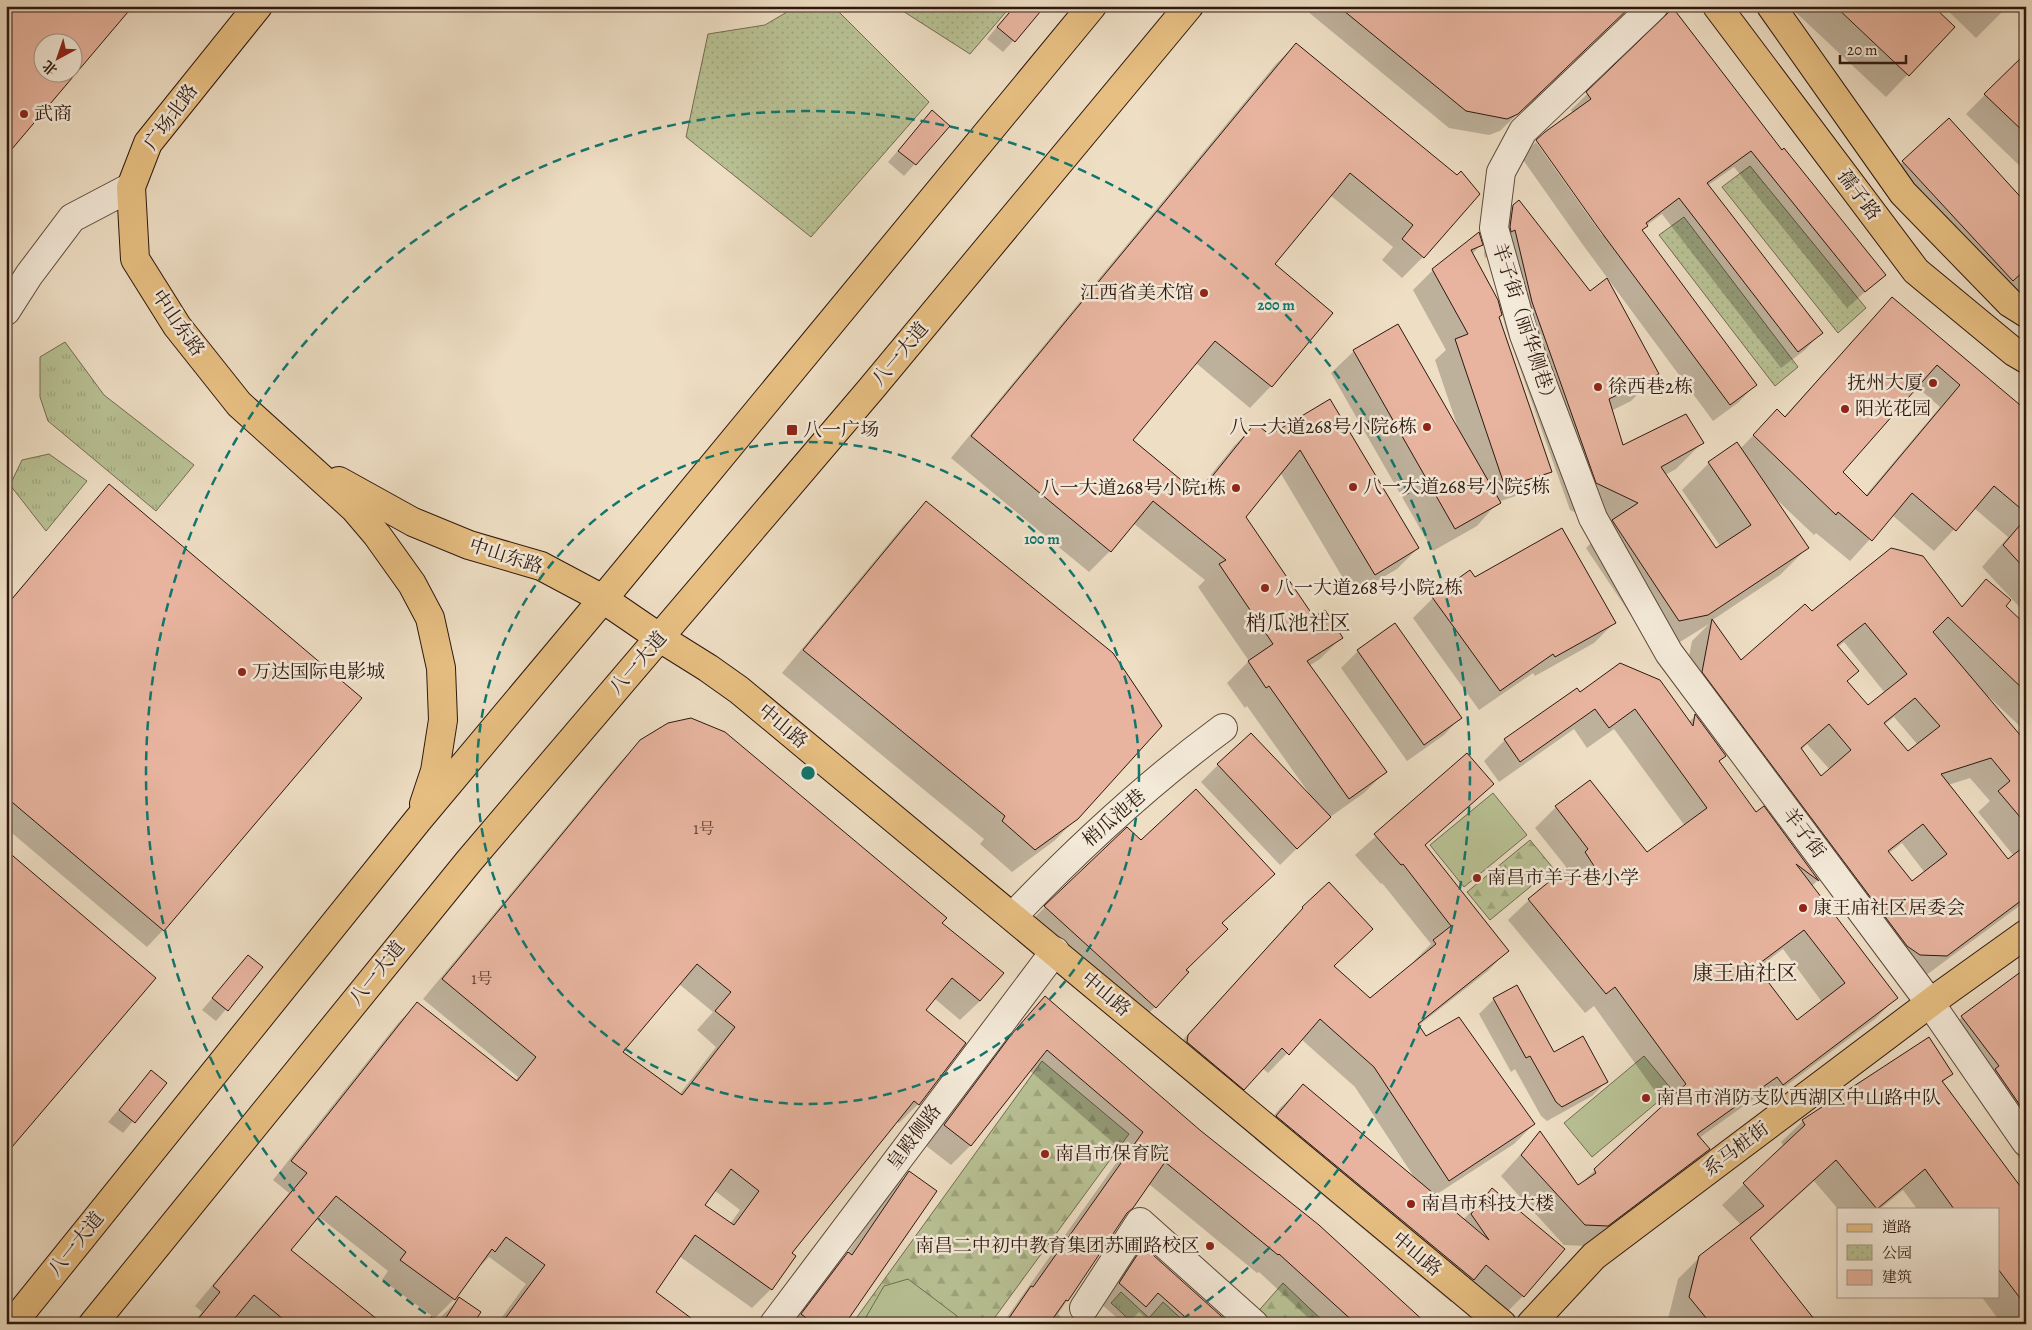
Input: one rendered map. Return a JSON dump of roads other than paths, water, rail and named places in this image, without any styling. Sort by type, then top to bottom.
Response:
[{"type":"main road","name":"广场北路","points":[[130,187],[148,143],[258,6]]},
{"type":"main road","name":"八一大道","points":[[12,1324],[418,820],[603,599],[1092,6]]},
{"type":"main road","name":"八一大道","points":[[93,1324],[468,861],[864,397],[1189,6]]},
{"type":"main road","name":"孺子路","points":[[1717,6],[1916,271],[2014,352],[2026,359]]},
{"type":"main road","name":"孺子路","points":[[1771,6],[1903,193],[2010,303],[2026,313]]},
{"type":"main road","name":"中山东路","points":[[130,187],[134,258],[177,326],[239,404],[354,508],[377,535],[412,584],[430,618],[441,668],[443,720],[436,771],[418,820]]},
{"type":"main road","name":"中山东路","points":[[297,455],[356,491],[413,522],[469,545],[541,566],[603,599],[708,668]]},
{"type":"main road","name":"中山路","points":[[708,668],[739,690],[1013,916],[1502,1324]]},
{"type":"main road","name":"系马桩街","points":[[1531,1324],[1594,1256],[1930,1003],[2026,934]]},
{"type":"street","name":"羊子街（丽华侧巷）","points":[[1593,518],[1524,335],[1494,228],[1501,172],[1524,131],[1654,6]]},
{"type":"street","points":[[6,312],[29,275],[72,218],[130,187]]},
{"type":"street","name":"羊子街","points":[[1593,518],[1669,653],[1930,1003],[2026,1142]]},
{"type":"street","name":"梢瓜池巷","points":[[1013,916],[1066,861],[1185,756],[1223,728]]},
{"type":"street","name":"皇殿侧路","points":[[774,1324],[1055,951]]},
{"type":"street","points":[[1084,1308],[1140,1222],[1254,1324]]},
{"type":"place","name":"武商","points":[[24,114]]},
{"type":"place","name":"江西省美术馆","points":[[1204,293]]},
{"type":"place","name":"抚州大厦","points":[[1933,383]]},
{"type":"place","name":"徐西巷2栋","points":[[1598,387]]},
{"type":"place","name":"阳光花园","points":[[1845,409]]},
{"type":"place","name":"八一大道268号小院6栋","points":[[1427,427]]},
{"type":"place","name":"八一广场","points":[[792,430]]},
{"type":"place","name":"八一大道268号小院5栋","points":[[1353,487]]},
{"type":"place","name":"八一大道268号小院1栋","points":[[1236,488]]},
{"type":"place","name":"八一大道268号小院2栋","points":[[1265,588]]},
{"type":"place","name":"万达国际电影城","points":[[242,672]]},
{"type":"place","name":"南昌市羊子巷小学","points":[[1477,878]]},
{"type":"place","name":"康王庙社区居委会","points":[[1803,908]]},
{"type":"place","name":"南昌市消防支队西湖区中山路中队","points":[[1646,1098]]},
{"type":"place","name":"南昌市保育院","points":[[1045,1154]]},
{"type":"place","name":"南昌市科技大楼","points":[[1411,1204]]},
{"type":"place","name":"南昌二中初中教育集团苏圃路校区","points":[[1210,1246]]},
{"type":"district","name":"梢瓜池社区","points":[[1298,623]]},
{"type":"district","name":"康王庙社区","points":[[1745,973]]}]
